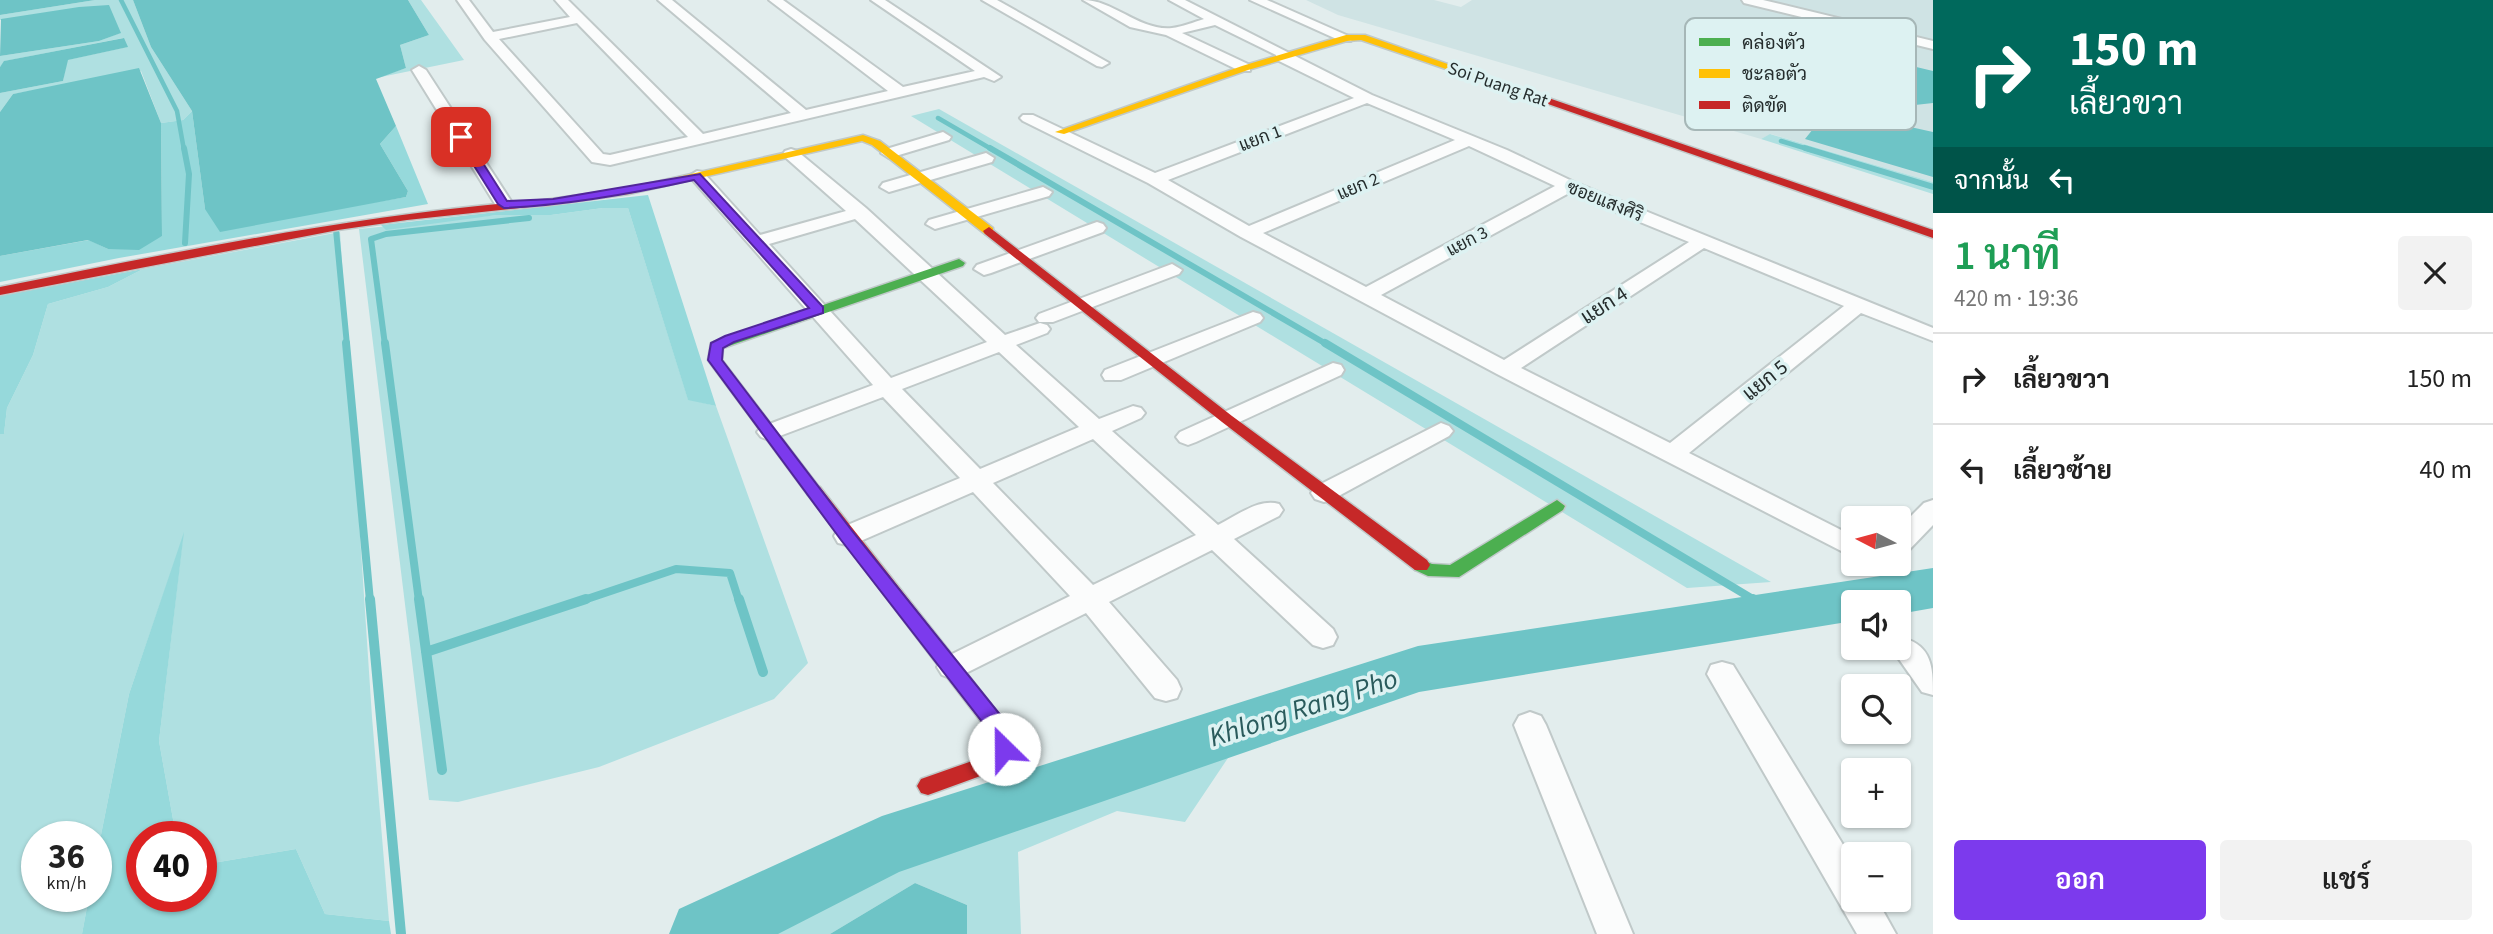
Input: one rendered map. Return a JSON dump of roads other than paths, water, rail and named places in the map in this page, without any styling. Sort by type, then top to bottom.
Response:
[{"type":"street","points":[[463,0],[490,37],[598,158],[621,159],[803,115],[991,75],[877,0]]},
{"type":"street","points":[[561,0],[700,140]]},
{"type":"street","points":[[775,0],[901,93]]},
{"type":"street","points":[[988,0],[1102,63]]},
{"type":"street","points":[[1089,0],[1135,24],[1170,32],[1245,68]]},
{"type":"street","name":"ซอยแสงศิริ","points":[[1175,0],[1367,98],[1469,140],[1568,186],[1933,335]]},
{"type":"street","points":[[1256,0],[1346,38]]},
{"type":"street","points":[[1748,0],[1822,18]]},
{"type":"street","points":[[670,1],[803,115]]},
{"type":"street","points":[[490,37],[578,19]]},
{"type":"street","points":[[1170,32],[1217,20]]},
{"type":"street","name":"Soi Puang Rat","points":[[1060,132],[1245,68],[1346,38],[1367,39],[1933,234]]},
{"type":"street","points":[[419,71],[504,204]]},
{"type":"street","name":"แยก 1","points":[[1154,179],[1367,98]]},
{"type":"street","points":[[1028,118],[1154,179],[1248,233],[1505,369],[1841,541]]},
{"type":"street","points":[[889,153],[943,137]]},
{"type":"street","points":[[0,290],[333,225],[504,204],[553,202],[629,191],[863,138],[876,143],[923,178],[1227,419],[1428,570],[1453,572],[1557,506]]},
{"type":"street","name":"แยก 2","points":[[1248,233],[1469,140]]},
{"type":"street","points":[[791,154],[860,212],[1002,344],[1218,537],[1323,637]]},
{"type":"street","points":[[889,187],[986,158]]},
{"type":"street","points":[[696,176],[886,386],[1091,600],[1166,689]]},
{"type":"street","name":"แยก 3","points":[[1366,295],[1568,186]]},
{"type":"street","points":[[935,224],[1043,192]]},
{"type":"street","points":[[756,242],[860,212]]},
{"type":"street","points":[[984,269],[1097,228]]},
{"type":"street","name":"แยก 4","points":[[1505,369],[1703,241]]},
{"type":"street","points":[[928,786],[1000,760],[1004,749],[1002,733],[847,536],[715,360],[716,346],[730,339],[959,263]]},
{"type":"street","points":[[769,432],[1002,344],[1084,303],[1172,270]]},
{"type":"street","name":"แยก 5","points":[[1671,455],[1859,304]]},
{"type":"street","points":[[1113,375],[1253,318]]},
{"type":"street","points":[[1188,437],[1333,370]]},
{"type":"street","points":[[847,536],[1133,413]]},
{"type":"street","points":[[1324,493],[1441,431]]},
{"type":"street","points":[[1911,532],[1933,509]]},
{"type":"street","points":[[952,667],[1270,510]]},
{"type":"street","points":[[1911,655],[1933,683]]},
{"type":"street","points":[[1722,674],[1841,873]]},
{"type":"street","points":[[1530,725],[1615,934]]},
{"type":"street","points":[[1864,912],[1878,934]]},
{"type":"waterway","points":[[121,0],[177,111],[184,150]]},
{"type":"waterway","points":[[938,118],[993,150]]},
{"type":"waterway","points":[[1781,141],[1811,150]]},
{"type":"waterway","points":[[184,148],[189,174],[185,243]]},
{"type":"waterway","points":[[990,148],[1328,345]]},
{"type":"waterway","points":[[1805,148],[1933,187]]},
{"type":"waterway","points":[[385,345],[371,239],[386,234],[529,218]]},
{"type":"waterway","points":[[336,230],[347,345]]},
{"type":"waterway","points":[[346,343],[370,601]]},
{"type":"waterway","points":[[385,343],[419,601]]},
{"type":"waterway","points":[[1325,343],[1756,601]]},
{"type":"waterway","points":[[581,601],[676,569],[730,573],[739,601]]},
{"type":"waterway","name":"Khlong Rang Pho","points":[[704,934],[882,847],[1418,669],[1933,588]]},
{"type":"waterway","points":[[370,599],[401,934]]},
{"type":"waterway","points":[[419,599],[426,652]]},
{"type":"waterway","points":[[426,652],[586,599]]},
{"type":"waterway","points":[[739,599],[763,672]]},
{"type":"waterway","points":[[1753,599],[1777,613]]},
{"type":"waterway","points":[[426,652],[442,770]]}]
